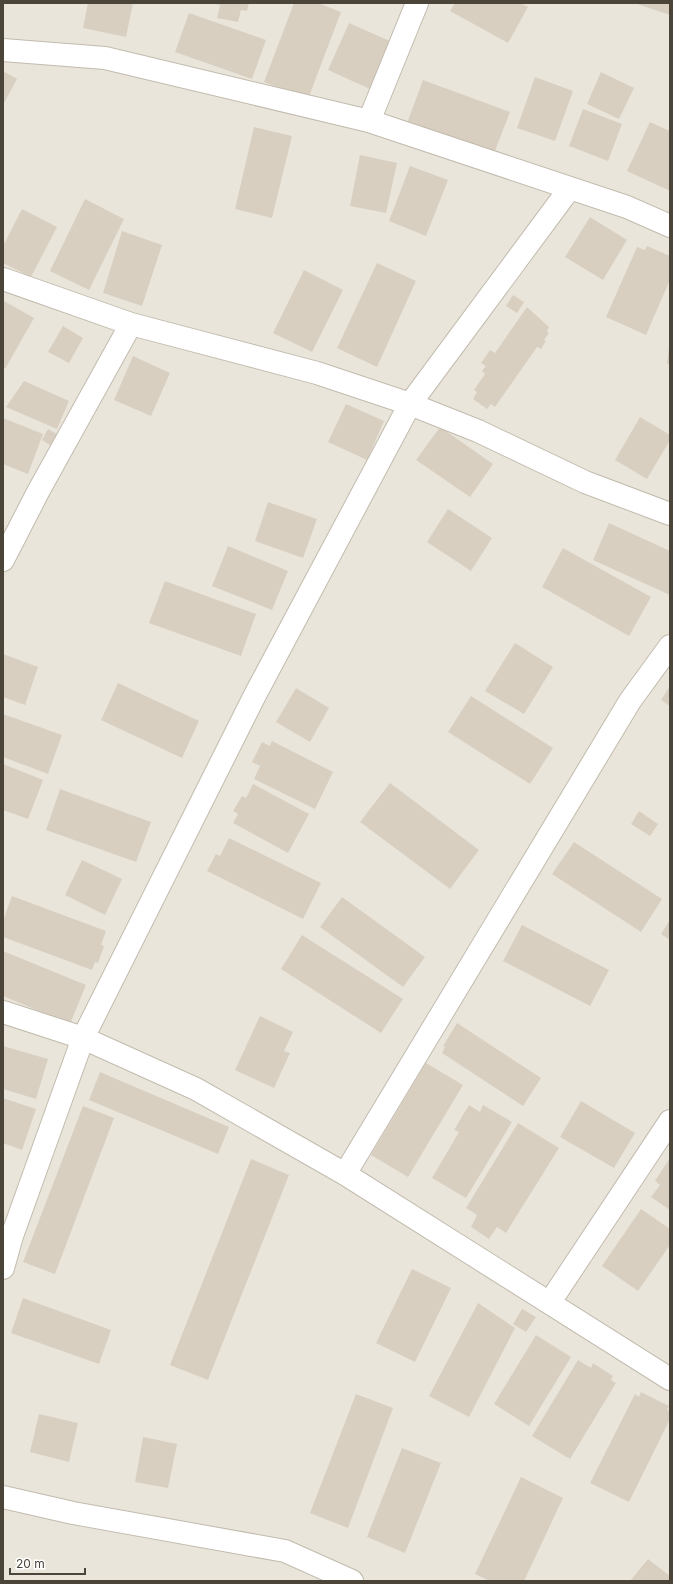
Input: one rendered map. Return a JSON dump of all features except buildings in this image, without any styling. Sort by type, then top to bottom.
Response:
[{"type":"street","points":[[368,121],[416,3]]},
{"type":"street","points":[[3,50],[105,58],[368,121],[627,207],[670,226]]},
{"type":"street","points":[[3,1268],[8,1234],[83,1038],[255,695],[410,404],[436,371],[570,188]]},
{"type":"street","points":[[3,279],[131,324],[317,373],[410,404],[478,431],[585,482],[670,514]]},
{"type":"street","points":[[3,560],[43,483],[131,324]]},
{"type":"street","points":[[345,1174],[630,701],[670,646]]},
{"type":"street","points":[[3,1012],[83,1038],[196,1089],[345,1174],[670,1379]]},
{"type":"street","points":[[550,1302],[670,1121]]},
{"type":"street","points":[[3,1497],[73,1512],[285,1551],[352,1581]]},
{"type":"shaded area","points":[[3,3],[670,3],[670,1581],[3,1581]]}]
